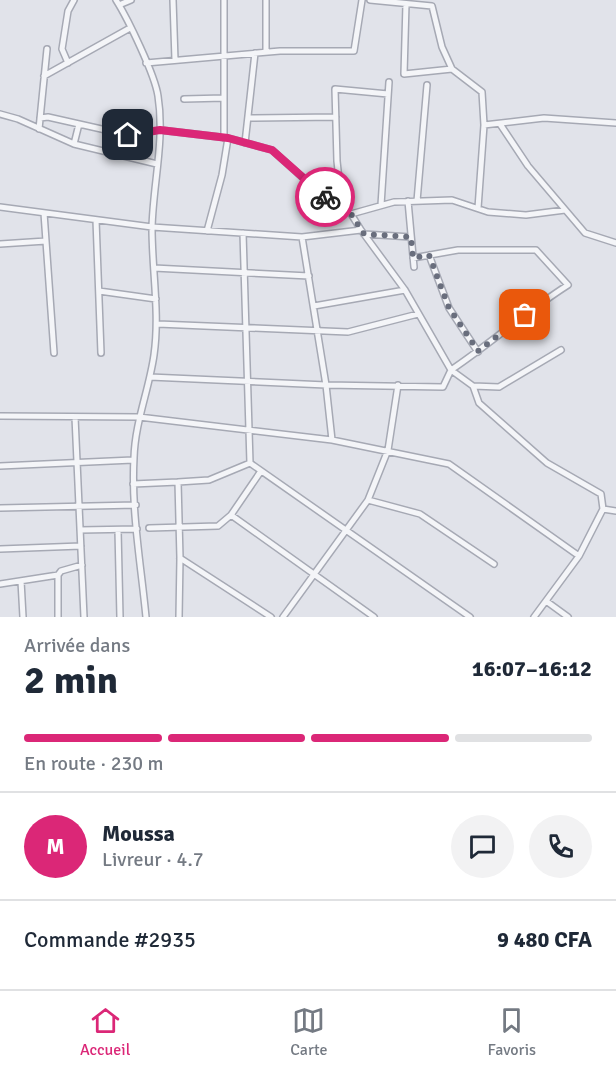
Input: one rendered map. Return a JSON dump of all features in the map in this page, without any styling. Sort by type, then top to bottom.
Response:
[{"type":"street","points":[[68,63],[62,48],[68,11],[74,0]]},
{"type":"street","points":[[130,0],[118,2],[158,95],[160,130],[152,227],[158,324],[150,377],[139,417],[133,484],[146,617]]},
{"type":"street","points":[[173,0],[175,60]]},
{"type":"street","points":[[207,231],[222,175],[226,138],[224,0]]},
{"type":"street","points":[[266,0],[266,52]]},
{"type":"street","points":[[146,63],[255,52],[354,51],[362,0]]},
{"type":"street","points":[[369,0],[406,4],[431,3],[442,47],[452,69],[482,92],[484,125],[477,208]]},
{"type":"street","points":[[406,4],[404,74],[452,69]]},
{"type":"street","points":[[44,76],[130,28]]},
{"type":"street","points":[[39,129],[47,48]]},
{"type":"street","points":[[245,143],[255,52]]},
{"type":"street","points":[[381,205],[389,82]]},
{"type":"street","points":[[417,201],[427,85]]},
{"type":"street","points":[[342,208],[337,161],[335,89],[388,94]]},
{"type":"street","points":[[184,99],[224,98]]},
{"type":"street","points":[[0,114],[74,144],[157,164]]},
{"type":"street","points":[[40,118],[48,117],[128,135],[160,130],[226,138],[272,150],[322,195],[351,214],[405,290],[451,370],[473,386],[499,387],[561,350]]},
{"type":"street","points":[[248,118],[336,117]]},
{"type":"street","points":[[484,125],[544,118],[616,123]]},
{"type":"street","points":[[74,144],[79,124]]},
{"type":"street","points":[[500,124],[528,166],[585,233],[616,243]]},
{"type":"street","points":[[123,156],[128,135]]},
{"type":"street","points":[[351,214],[394,202],[452,200],[488,212],[526,215],[565,210]]},
{"type":"street","points":[[408,201],[414,267]]},
{"type":"street","points":[[0,207],[152,227],[302,237],[363,232],[411,237]]},
{"type":"street","points":[[44,213],[54,352]]},
{"type":"street","points":[[96,220],[101,353]]},
{"type":"street","points":[[243,233],[250,462],[470,617]]},
{"type":"street","points":[[302,237],[326,385],[332,440]]},
{"type":"street","points":[[0,244],[46,241]]},
{"type":"street","points":[[150,377],[326,385],[398,384],[443,387],[451,370],[567,285],[536,250],[458,250],[413,258]]},
{"type":"street","points":[[429,255],[449,308],[478,351]]},
{"type":"street","points":[[154,268],[309,276]]},
{"type":"street","points":[[314,306],[405,290]]},
{"type":"street","points":[[99,291],[156,299]]},
{"type":"street","points":[[158,324],[348,332],[418,314]]},
{"type":"street","points":[[283,617],[368,500],[388,450],[398,384]]},
{"type":"street","points":[[473,386],[479,403],[547,463],[601,494],[603,509],[579,556],[534,617]]},
{"type":"street","points":[[0,416],[139,417],[332,440],[449,464],[579,556]]},
{"type":"street","points":[[75,417],[84,617]]},
{"type":"street","points":[[0,466],[134,460]]},
{"type":"street","points":[[133,484],[209,480],[250,462]]},
{"type":"street","points":[[149,528],[218,526],[231,515],[261,471]]},
{"type":"street","points":[[178,482],[179,617]]},
{"type":"street","points":[[368,500],[420,514],[494,564]]},
{"type":"street","points":[[0,508],[136,505]]},
{"type":"street","points":[[603,509],[616,511]]},
{"type":"street","points":[[231,515],[374,617]]},
{"type":"street","points":[[80,530],[137,530]]},
{"type":"street","points":[[118,530],[120,617]]},
{"type":"street","points":[[0,549],[81,546]]},
{"type":"street","points":[[180,558],[271,617]]},
{"type":"street","points":[[58,617],[57,575],[61,570],[81,565]]},
{"type":"street","points":[[0,584],[57,575]]},
{"type":"street","points":[[21,581],[23,617]]},
{"type":"street","points":[[546,601],[568,617]]},
{"type":"way so far","points":[[325,197],[351,214],[364,234],[411,237],[413,258],[429,255],[449,308],[478,351],[525,315]]},
{"type":"route","points":[[128,135],[160,130],[228,138],[272,150],[325,197]]}]
